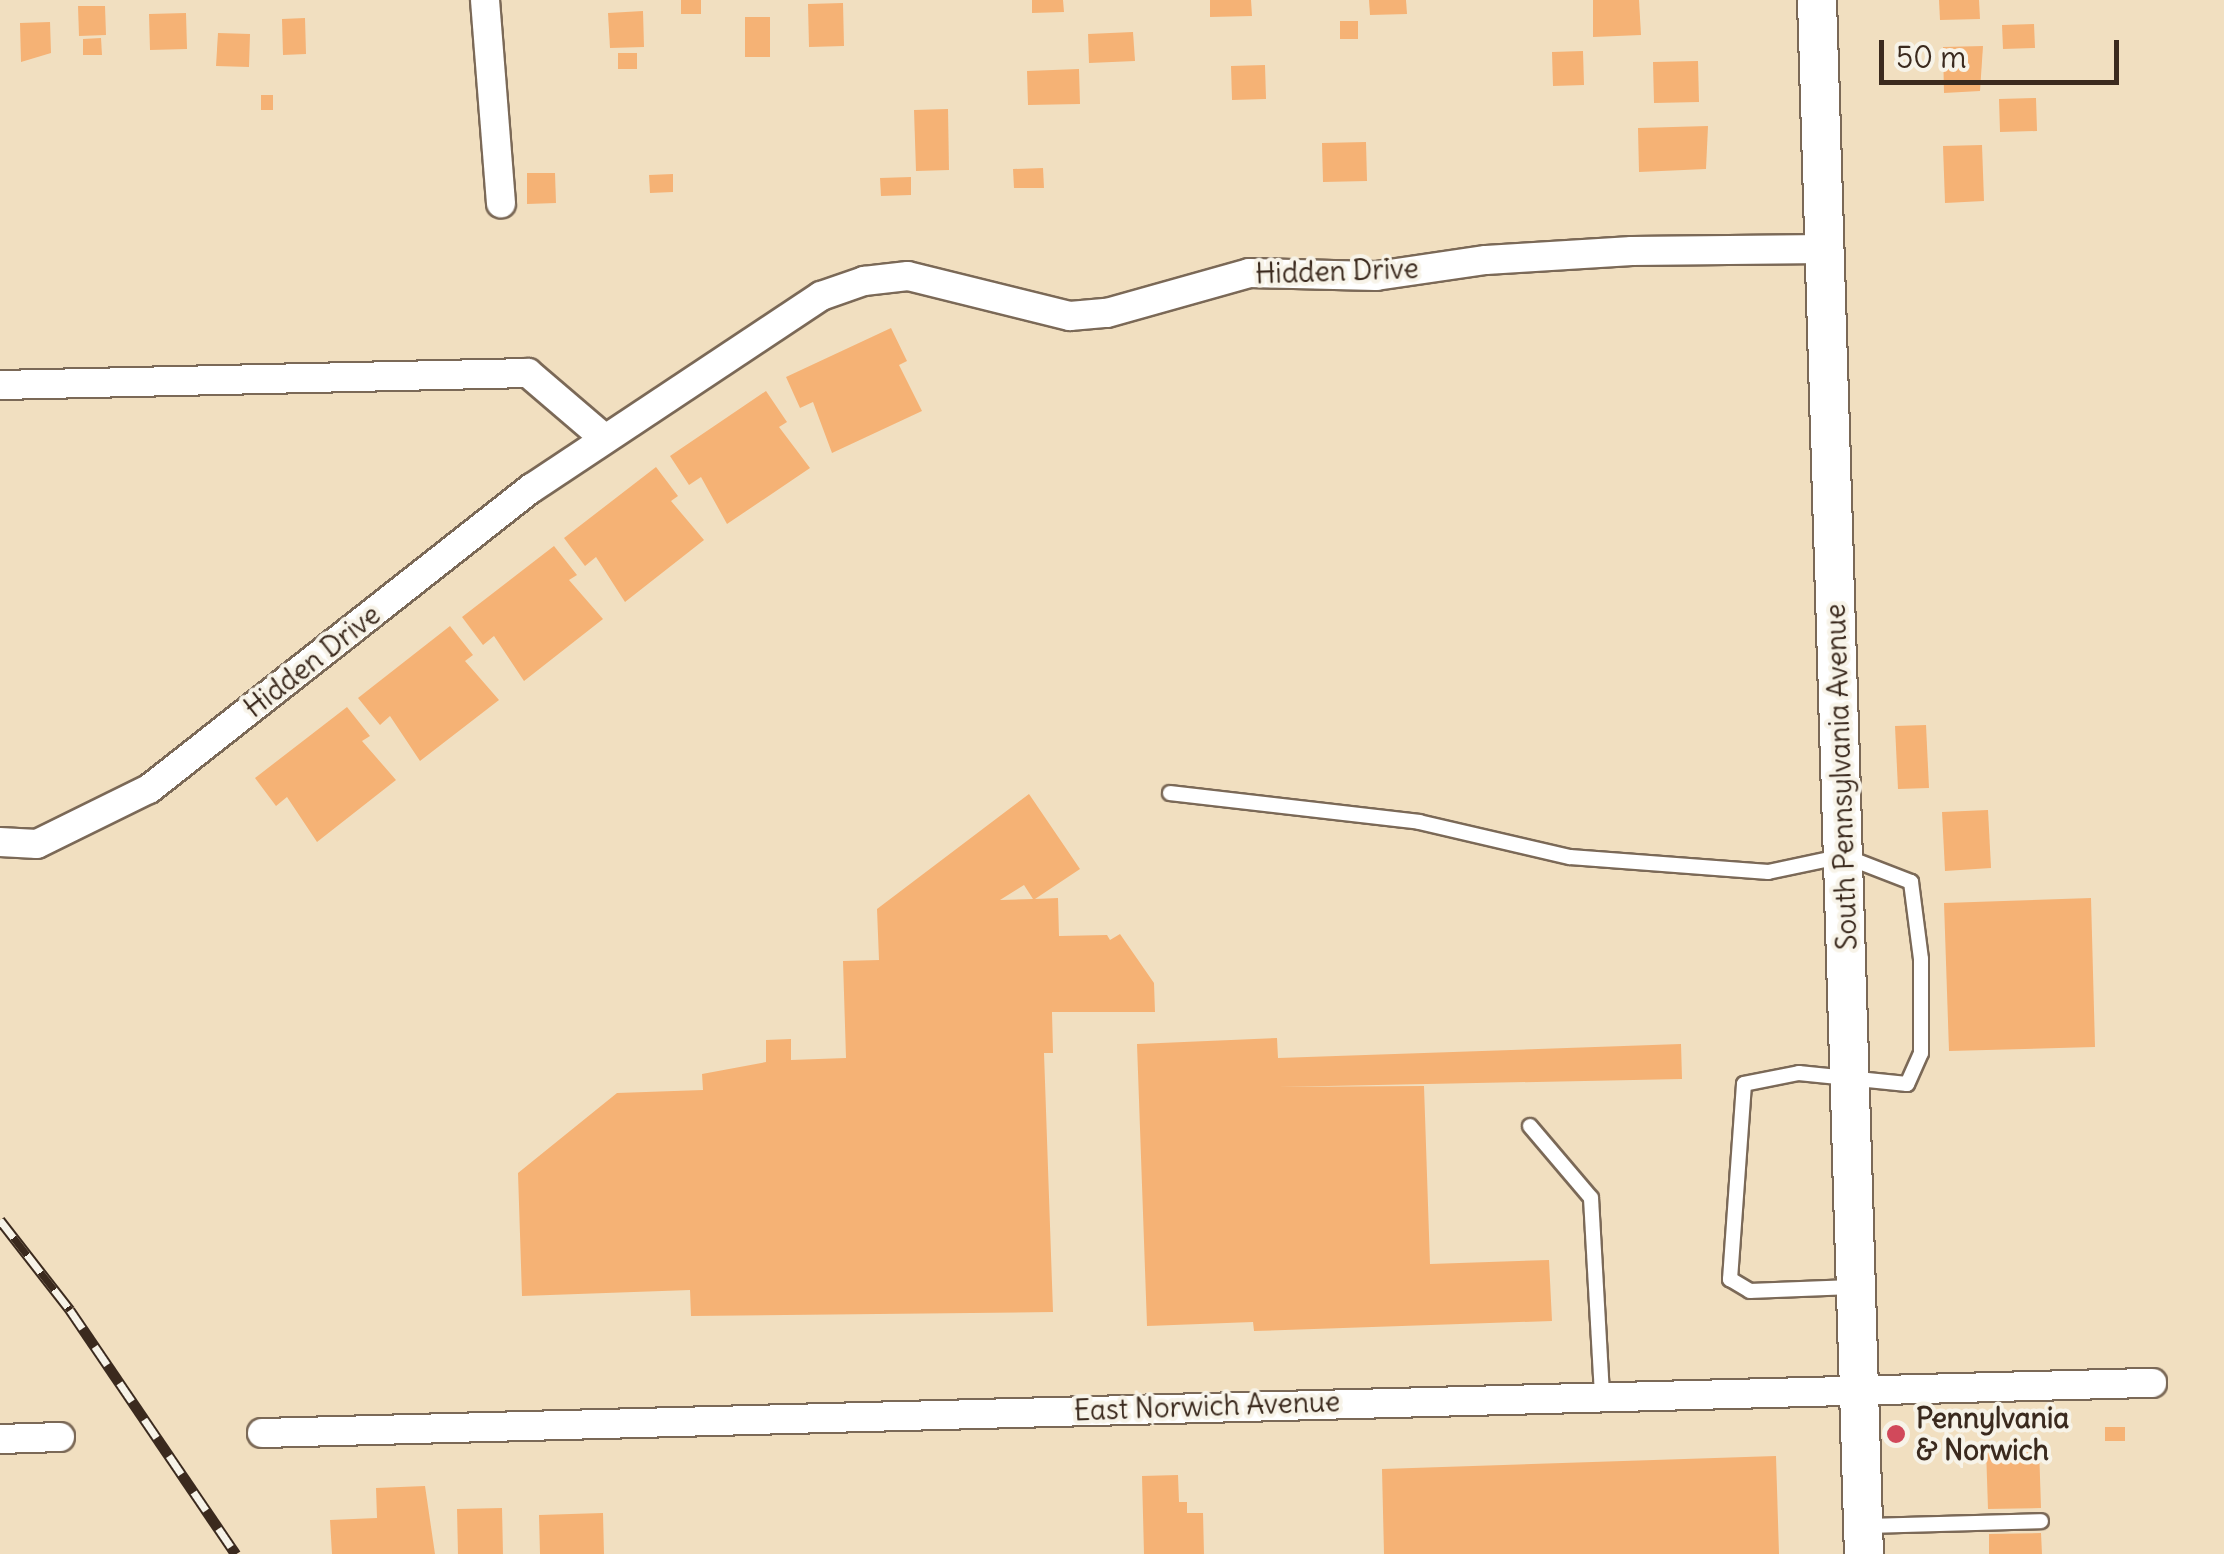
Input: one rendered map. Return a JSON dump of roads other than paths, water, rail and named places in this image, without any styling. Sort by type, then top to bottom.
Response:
[{"type":"street","points":[[485,0],[501,203]]},
{"type":"street","name":"South Pennsylvania Avenue","points":[[1817,0],[1864,1540]]},
{"type":"street","name":"Hidden Drive","points":[[0,842],[38,844],[150,789],[604,438],[821,296],[864,281],[908,276],[1070,316],[1107,313],[1249,273],[1376,276],[1486,260],[1632,251],[1825,249]]},
{"type":"street","points":[[0,385],[528,373],[604,438]]},
{"type":"street","name":"East Norwich Avenue","points":[[262,1433],[1861,1387],[2152,1383]]},
{"type":"street","points":[[0,1439],[60,1437]]},
{"type":"lane","points":[[1170,793],[1419,822],[1570,857],[1768,872],[1844,856],[1911,882],[1920,959],[1921,1052],[1907,1084],[1851,1074],[1799,1074],[1744,1084],[1730,1279],[1750,1291],[1858,1287]]},
{"type":"lane","points":[[1530,1126],[1591,1198],[1602,1394]]},
{"type":"lane","points":[[1864,1540],[2042,1521]]},
{"type":"railway","points":[[0,1220],[70,1310],[236,1554]]},
{"type":"place","name":"Pennylvania & Norwich","points":[[1896,1434]]}]
